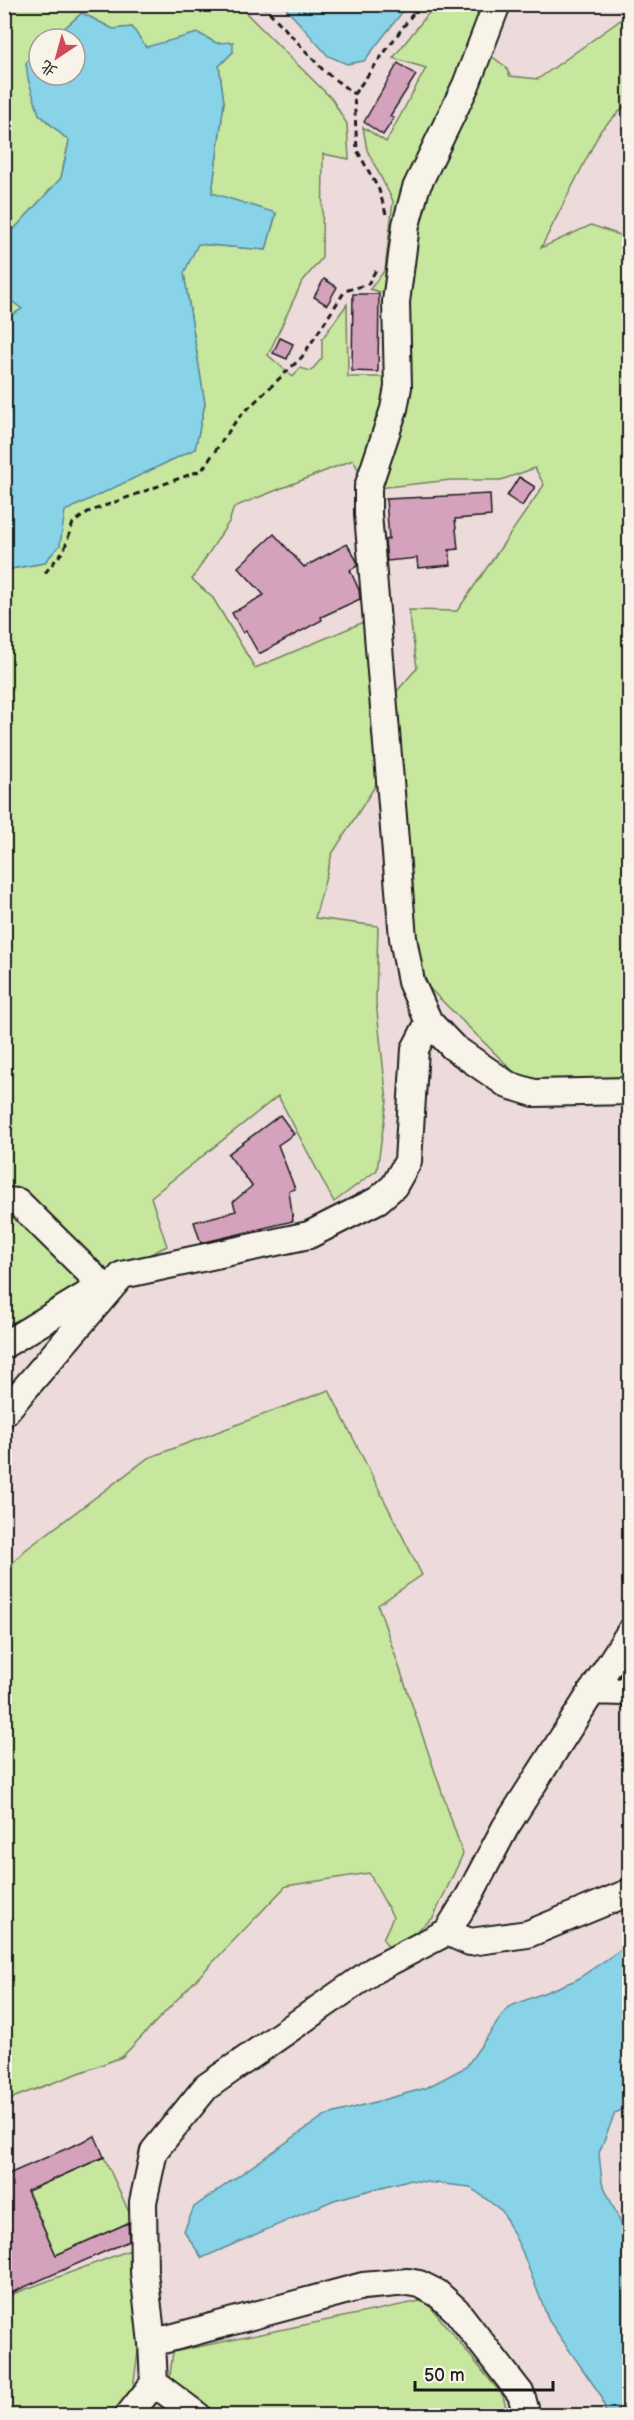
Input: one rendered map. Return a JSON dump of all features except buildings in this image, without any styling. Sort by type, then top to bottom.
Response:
[{"type":"street","points":[[497,4],[466,86],[416,188],[406,225],[396,302],[398,387],[394,408],[368,487],[368,514],[403,938],[411,982],[429,1022],[453,1047],[508,1085],[534,1093],[630,1091]]},
{"type":"street","points":[[4,1346],[112,1280],[309,1235],[378,1200],[394,1186],[408,1161],[415,1049],[429,1022]]},
{"type":"street","points":[[4,1201],[18,1202],[112,1280]]},
{"type":"street","points":[[4,1413],[112,1280]]},
{"type":"street","points":[[128,2415],[154,2383],[144,2272],[143,2202],[154,2151],[206,2087],[374,1970],[447,1932],[506,1828],[630,1632]]},
{"type":"street","points":[[592,1691],[623,1692],[630,1686]]},
{"type":"street","points":[[447,1932],[470,1942],[528,1934],[630,1892]]},
{"type":"street","points":[[152,2343],[363,2286],[408,2282],[419,2284],[437,2293],[456,2310],[520,2394],[527,2415]]},
{"type":"street","points":[[154,2383],[198,2415]]},
{"type":"path","points":[[262,4],[324,71],[354,94]]},
{"type":"path","points":[[384,224],[386,213],[379,190],[357,150],[354,94],[420,4]]},
{"type":"path","points":[[45,573],[64,550],[73,523],[88,512],[202,470],[238,418],[302,357],[345,291],[368,284],[377,269],[379,258]]},
{"type":"green space","points":[[5,5],[238,5],[332,99],[347,124],[349,159],[323,154],[322,258],[302,282],[268,355],[293,377],[300,368],[311,371],[322,358],[322,339],[347,304],[348,377],[387,377],[381,413],[364,480],[353,460],[234,507],[229,522],[192,579],[213,598],[255,668],[366,621],[377,783],[332,854],[315,918],[378,926],[376,1002],[387,1101],[377,1170],[334,1202],[278,1096],[151,1197],[167,1246],[12,1323],[4,1317],[5,570],[44,563],[60,545],[64,511],[195,449],[205,404],[184,273],[197,244],[266,250],[276,214],[212,193],[224,102],[219,66],[233,52],[198,33],[146,48],[132,27],[113,29],[82,13],[66,27],[27,27],[27,87],[32,87],[39,114],[69,141],[61,178],[5,239]]},
{"type":"green space","points":[[435,5],[477,5],[484,20],[387,294],[370,289],[385,270],[393,201],[367,150],[363,127],[386,142],[426,68],[393,58]]},
{"type":"green space","points":[[622,19],[629,19],[629,102],[601,130],[541,248],[591,225],[629,238],[629,1078],[523,1081],[418,977],[391,698],[417,668],[409,610],[457,611],[544,485],[535,468],[501,480],[451,480],[378,488],[406,331],[415,232],[429,193],[480,82],[487,53],[506,67],[510,76],[538,79]]},
{"type":"green space","points":[[5,296],[23,309],[5,319]]},
{"type":"green space","points":[[329,1390],[422,1575],[378,1605],[463,1854],[433,1918],[391,1951],[383,1939],[393,1917],[369,1873],[286,1886],[122,2057],[15,2097],[5,2105],[4,1572],[24,1551],[148,1458]]},
{"type":"green space","points":[[104,2157],[133,2221],[56,2255],[28,2191]]},
{"type":"green space","points":[[130,2250],[140,2338],[133,2388],[112,2415],[5,2416],[5,2297]]},
{"type":"green space","points":[[425,2300],[503,2396],[508,2415],[207,2415],[169,2383],[173,2352]]},
{"type":"green space","points":[[159,2397],[180,2416],[144,2416]]},
{"type":"water","points":[[283,5],[408,5],[364,61],[347,64],[328,56]]},
{"type":"water","points":[[82,13],[113,29],[132,27],[146,47],[198,33],[216,43],[233,42],[233,52],[219,66],[224,102],[212,193],[276,213],[266,250],[198,244],[184,273],[205,404],[195,449],[65,511],[60,545],[44,563],[5,570],[5,319],[22,309],[5,296],[5,239],[61,178],[69,141],[39,114],[31,87],[87,87],[87,27],[66,27]]},
{"type":"water","points":[[629,1944],[629,2107],[615,2113],[599,2153],[602,2182],[629,2241],[629,2415],[606,2415],[602,2397],[549,2321],[522,2251],[502,2211],[470,2187],[408,2180],[334,2200],[202,2258],[184,2231],[194,2207],[324,2116],[426,2088],[466,2067],[508,2007],[576,1980]]}]
